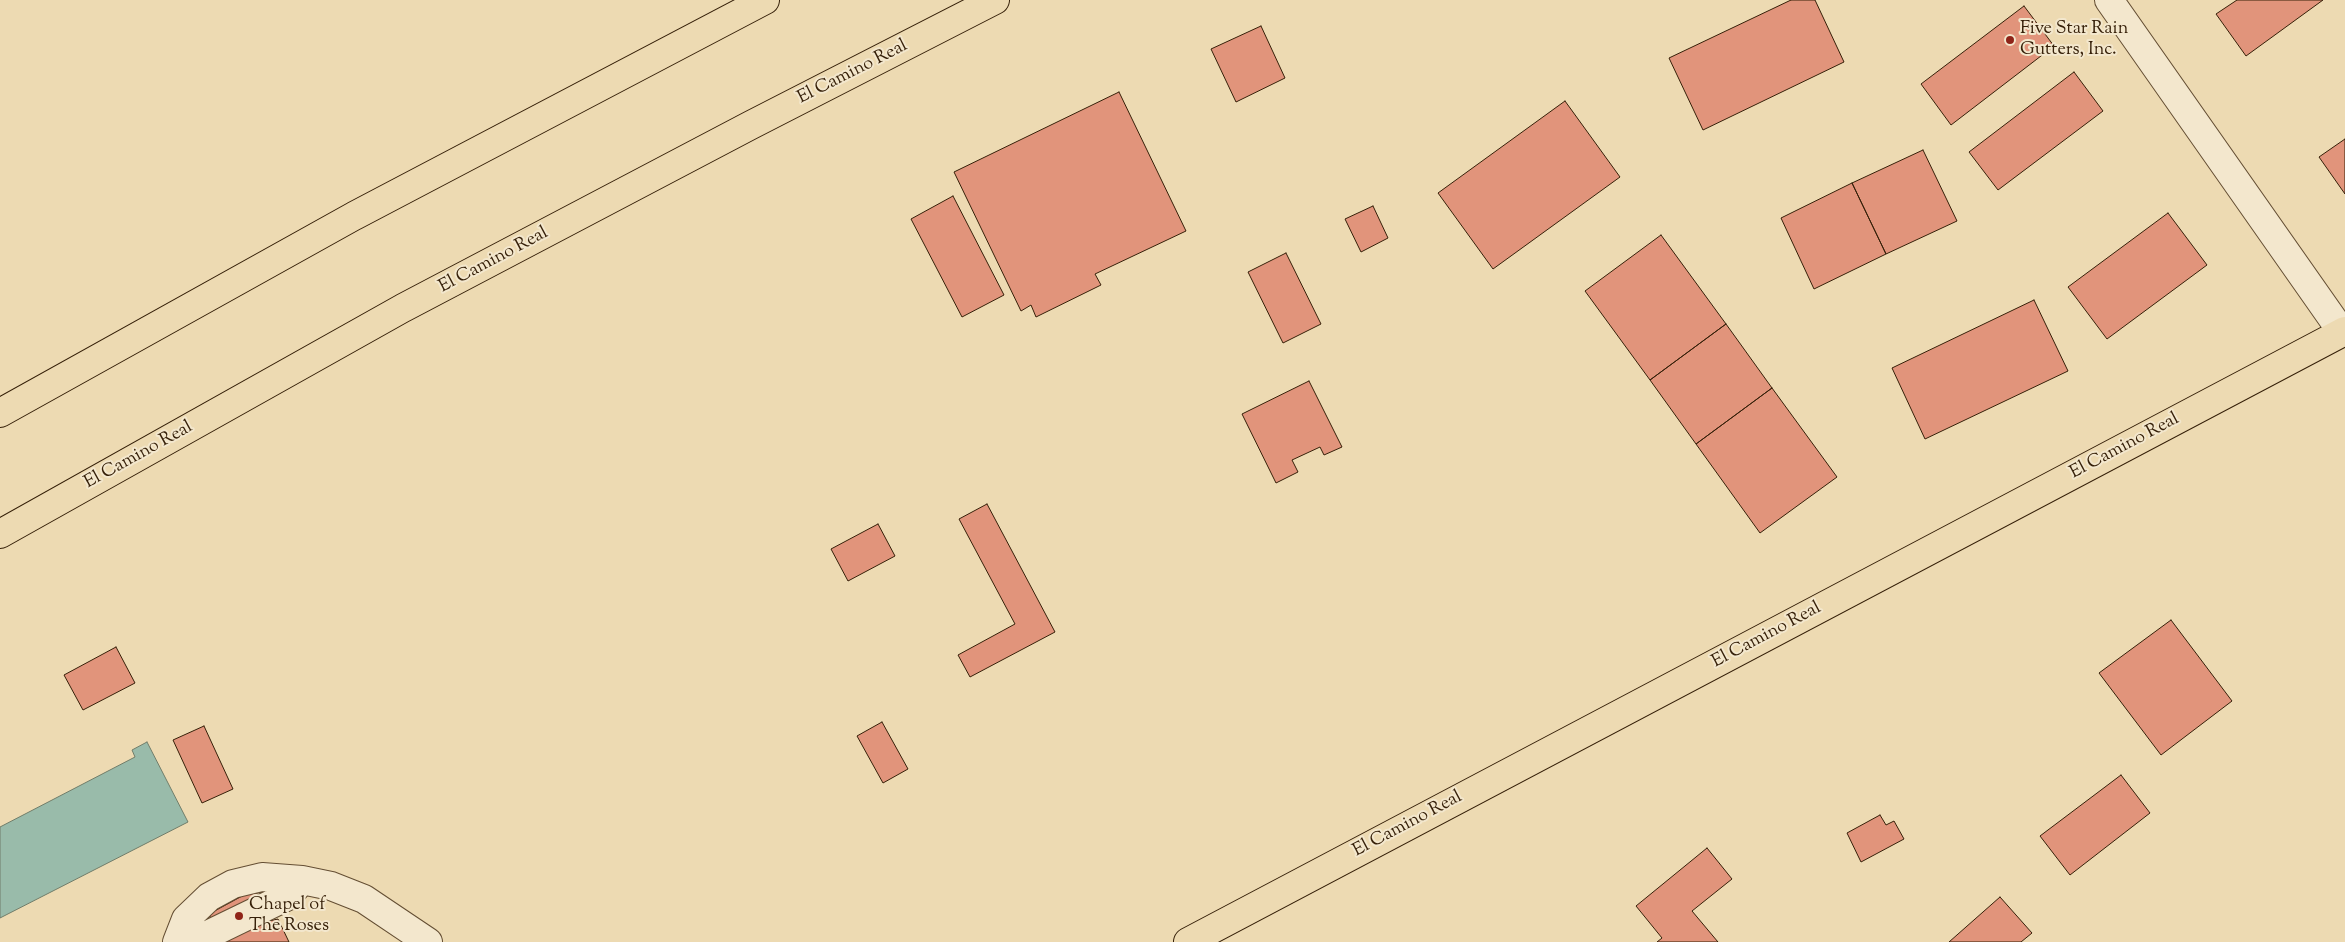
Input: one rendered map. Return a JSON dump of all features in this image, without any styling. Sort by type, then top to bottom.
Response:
[{"type":"main road","points":[[0,413],[354,216],[765,0]]},
{"type":"main road","name":"El Camino Real","points":[[0,534],[403,308],[759,121],[995,0]]},
{"type":"main road","name":"El Camino Real","points":[[1188,942],[2344,332]]},
{"type":"street","points":[[2109,0],[2344,332]]},
{"type":"street","points":[[177,942],[186,919],[209,897],[233,884],[262,877],[302,880],[331,886],[364,899],[428,942]]},
{"type":"street","points":[[193,942],[288,896],[302,880]]},
{"type":"shaded area","points":[[147,742],[188,822],[0,918],[0,827],[135,757],[132,750]]},
{"type":"building","points":[[1791,0],[1815,0],[1844,62],[1703,130],[1669,58]]},
{"type":"building","points":[[2237,0],[2323,0],[2246,56],[2216,14]]},
{"type":"building","points":[[2024,6],[2054,46],[1951,125],[1921,84]]},
{"type":"building","points":[[1261,26],[1285,78],[1236,102],[1211,49]]},
{"type":"building","points":[[2074,72],[2103,111],[1998,190],[1969,152]]},
{"type":"building","points":[[1119,92],[1186,231],[1095,274],[1101,285],[1036,317],[1031,305],[1021,311],[954,172]]},
{"type":"building","points":[[1565,101],[1620,177],[1493,269],[1438,193]]},
{"type":"building","points":[[2345,139],[2345,194],[2319,157]]},
{"type":"building","points":[[1923,150],[1957,221],[1886,254],[1852,183]]},
{"type":"building","points":[[1852,183],[1886,254],[1814,289],[1781,218]]},
{"type":"building","points":[[953,196],[1004,295],[962,317],[911,219]]},
{"type":"building","points":[[1373,206],[1388,238],[1361,252],[1345,219]]},
{"type":"building","points":[[2168,213],[2207,265],[2107,339],[2068,287]]},
{"type":"building","points":[[1661,235],[1726,324],[1650,380],[1585,291]]},
{"type":"building","points":[[1286,253],[1321,324],[1283,343],[1248,272]]},
{"type":"building","points":[[2034,300],[2068,371],[1925,439],[1892,368]]},
{"type":"building","points":[[1726,324],[1772,388],[1696,444],[1650,380]]},
{"type":"building","points":[[1309,381],[1342,447],[1324,455],[1320,447],[1292,460],[1298,472],[1276,483],[1242,414]]},
{"type":"building","points":[[1772,388],[1837,477],[1760,533],[1696,444]]},
{"type":"building","points":[[987,504],[1055,632],[970,677],[958,655],[1015,624],[959,519]]},
{"type":"building","points":[[878,524],[895,556],[848,581],[831,549]]},
{"type":"building","points":[[2171,620],[2232,701],[2161,755],[2099,673]]},
{"type":"building","points":[[116,647],[135,683],[83,710],[64,675]]},
{"type":"building","points":[[882,722],[908,769],[883,783],[857,736]]},
{"type":"building","points":[[204,726],[233,789],[202,803],[173,740]]},
{"type":"building","points":[[2121,775],[2150,813],[2070,875],[2040,836]]},
{"type":"building","points":[[1880,815],[1886,825],[1894,821],[1904,839],[1861,862],[1847,833]]},
{"type":"building","points":[[1707,848],[1732,879],[1692,911],[1718,942],[1657,942],[1662,938],[1636,906]]},
{"type":"building","name":"Chapel of The Roses","points":[[255,889],[269,921],[278,919],[289,942],[220,942],[209,914]]},
{"type":"building","points":[[2000,897],[2032,933],[2021,942],[1949,942]]},
{"type":"place","name":"Five Star Rain Gutters, Inc.","points":[[2010,40]]},
{"type":"place","name":"Chapel of The Roses","points":[[239,916]]}]
